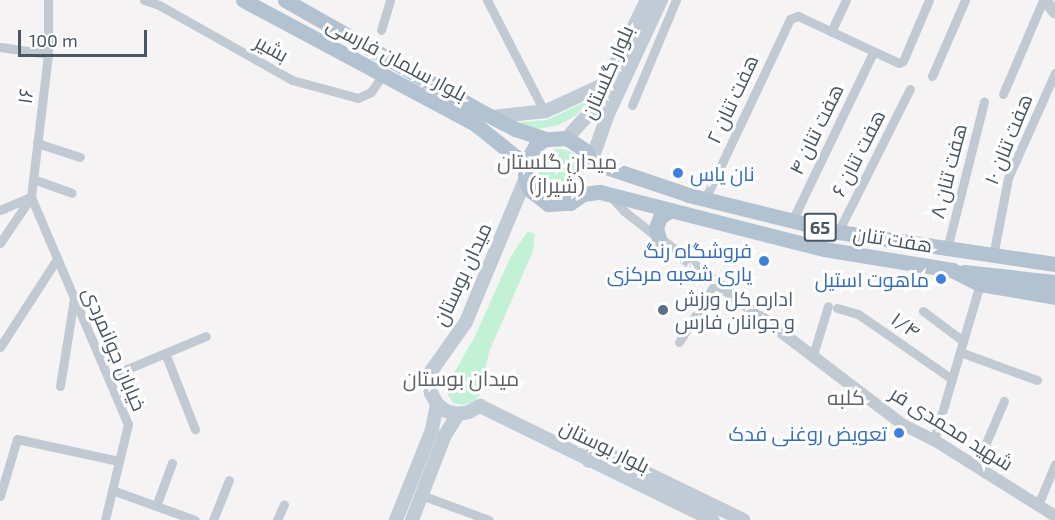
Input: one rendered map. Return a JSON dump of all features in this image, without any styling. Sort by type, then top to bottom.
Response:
[{"type":"main road","name":"بلوار سلمان فارسی","points":[[243,0],[475,124],[525,164]]},
{"type":"main road","name":"بلوار سلمان فارسی","points":[[285,0],[492,117],[515,129],[545,139]]},
{"type":"main road","name":"بلوار گلستان","points":[[567,138],[594,108],[647,0]]},
{"type":"main road","name":"بلوار گلستان","points":[[591,162],[608,114],[661,0]]},
{"type":"main road","points":[[492,117],[546,111],[607,83]]},
{"type":"main road","points":[[594,108],[600,114],[608,114]]},
{"type":"main road","points":[[507,148],[517,142],[515,129]]},
{"type":"main road","points":[[525,180],[525,164],[529,154],[545,139],[567,138]]},
{"type":"main road","name":"65","points":[[567,138],[586,151],[591,162]]},
{"type":"main road","name":"هفت تنان","points":[[591,162],[626,176],[705,199],[838,232],[1055,264]]},
{"type":"main road","name":"هفت تنان","points":[[525,180],[530,190],[548,204],[570,203],[583,194],[600,192],[824,249],[952,270],[980,284],[1055,297]]},
{"type":"main road","name":"میدان بوستان","points":[[437,404],[431,393],[429,382],[432,370],[466,322],[525,180]]},
{"type":"main road","points":[[659,239],[656,228],[660,217],[671,210]]},
{"type":"main road","name":"65","points":[[952,270],[1055,282]]},
{"type":"main road","points":[[396,520],[432,430],[437,404],[446,411],[458,414],[445,435],[412,520]]},
{"type":"main road","name":"بلوار بوستان","points":[[458,414],[469,412],[480,406],[743,520]]},
{"type":"main road","name":"بلوار بوستان","points":[[592,455],[713,520]]},
{"type":"street","name":"۱۶","points":[[31,197],[48,54],[48,0]]},
{"type":"street","name":"بشیر","points":[[144,0],[159,5],[292,80],[358,98],[371,92],[383,74]]},
{"type":"street","points":[[381,30],[390,0]]},
{"type":"street","points":[[632,105],[676,0]]},
{"type":"street","points":[[846,0],[831,32],[873,53],[901,63],[929,0]]},
{"type":"street","points":[[932,76],[965,0]]},
{"type":"street","points":[[1002,94],[1044,0],[1055,13]]},
{"type":"street","points":[[487,1],[541,105]]},
{"type":"street","name":"هفت تنان ۲","points":[[705,199],[794,16],[831,32]]},
{"type":"street","points":[[0,47],[48,54]]},
{"type":"street","name":"هفت تنان ۴","points":[[792,221],[873,53]]},
{"type":"street","name":"هفت تنان ۱۰","points":[[993,256],[1008,178],[1055,73]]},
{"type":"street","name":"هفت تنان ۶","points":[[838,232],[909,89]]},
{"type":"street","name":"هفت تنان ۸","points":[[947,249],[984,102]]},
{"type":"street","points":[[37,143],[80,157]]},
{"type":"street","points":[[33,179],[72,193]]},
{"type":"street","points":[[610,195],[624,211],[659,239]]},
{"type":"street","points":[[0,210],[31,197]]},
{"type":"street","points":[[0,243],[31,197]]},
{"type":"street","name":"خیابان جوانمردی","points":[[31,197],[128,424],[105,520]]},
{"type":"street","name":"شهید محمدی فر","points":[[659,239],[902,424],[934,440],[1055,516]]},
{"type":"street","points":[[0,347],[57,259]]},
{"type":"street","points":[[679,342],[716,282]]},
{"type":"street","points":[[934,440],[980,284]]},
{"type":"street","points":[[60,386],[74,298]]},
{"type":"street","name":"۱/۴","points":[[813,355],[832,307],[858,314],[952,379]]},
{"type":"street","points":[[923,312],[963,341]]},
{"type":"street","points":[[108,377],[206,336]]},
{"type":"street","points":[[960,352],[1037,380]]},
{"type":"street","points":[[165,353],[195,429]]},
{"type":"street","points":[[976,466],[1004,401]]},
{"type":"street","points":[[0,496],[17,439],[119,461]]},
{"type":"street","points":[[156,506],[172,463]]},
{"type":"street","points":[[1038,504],[1055,464]]},
{"type":"street","points":[[213,520],[229,480]]},
{"type":"street","points":[[112,490],[195,520]]},
{"type":"street","points":[[421,495],[489,520]]},
{"type":"street","points":[[277,520],[284,504]]},
{"type":"street","points":[[165,520],[168,510]]},
{"type":"green space","points":[[593,98],[575,116],[559,125],[538,129],[513,123],[547,120]]},
{"type":"green space","points":[[554,149],[564,149],[576,156],[583,168],[583,178],[576,190],[564,197],[554,197],[539,186],[535,178],[535,168],[546,153]]},
{"type":"green space","points":[[528,231],[535,234],[533,251],[489,352],[479,396],[472,403],[462,405],[453,403],[447,393],[448,384],[475,336],[511,256]]},
{"type":"place","name":"نان یاس","points":[[678,173]]},
{"type":"place","name":"فروشگاه رنگ یاری شعبه مرکزی","points":[[764,261]]},
{"type":"place","name":"ماهوت استیل","points":[[941,279]]},
{"type":"place","name":"اداره کل ورزش و جوانان فارس","points":[[663,310]]},
{"type":"place","name":"تعویض روغنی فدک","points":[[899,433]]},
{"type":"district","name":"میدان گلستان (شیراز)","points":[[557,173]]},
{"type":"district","name":"میدان بوستان","points":[[461,378]]},
{"type":"district","name":"کلبه","points":[[846,397]]}]
